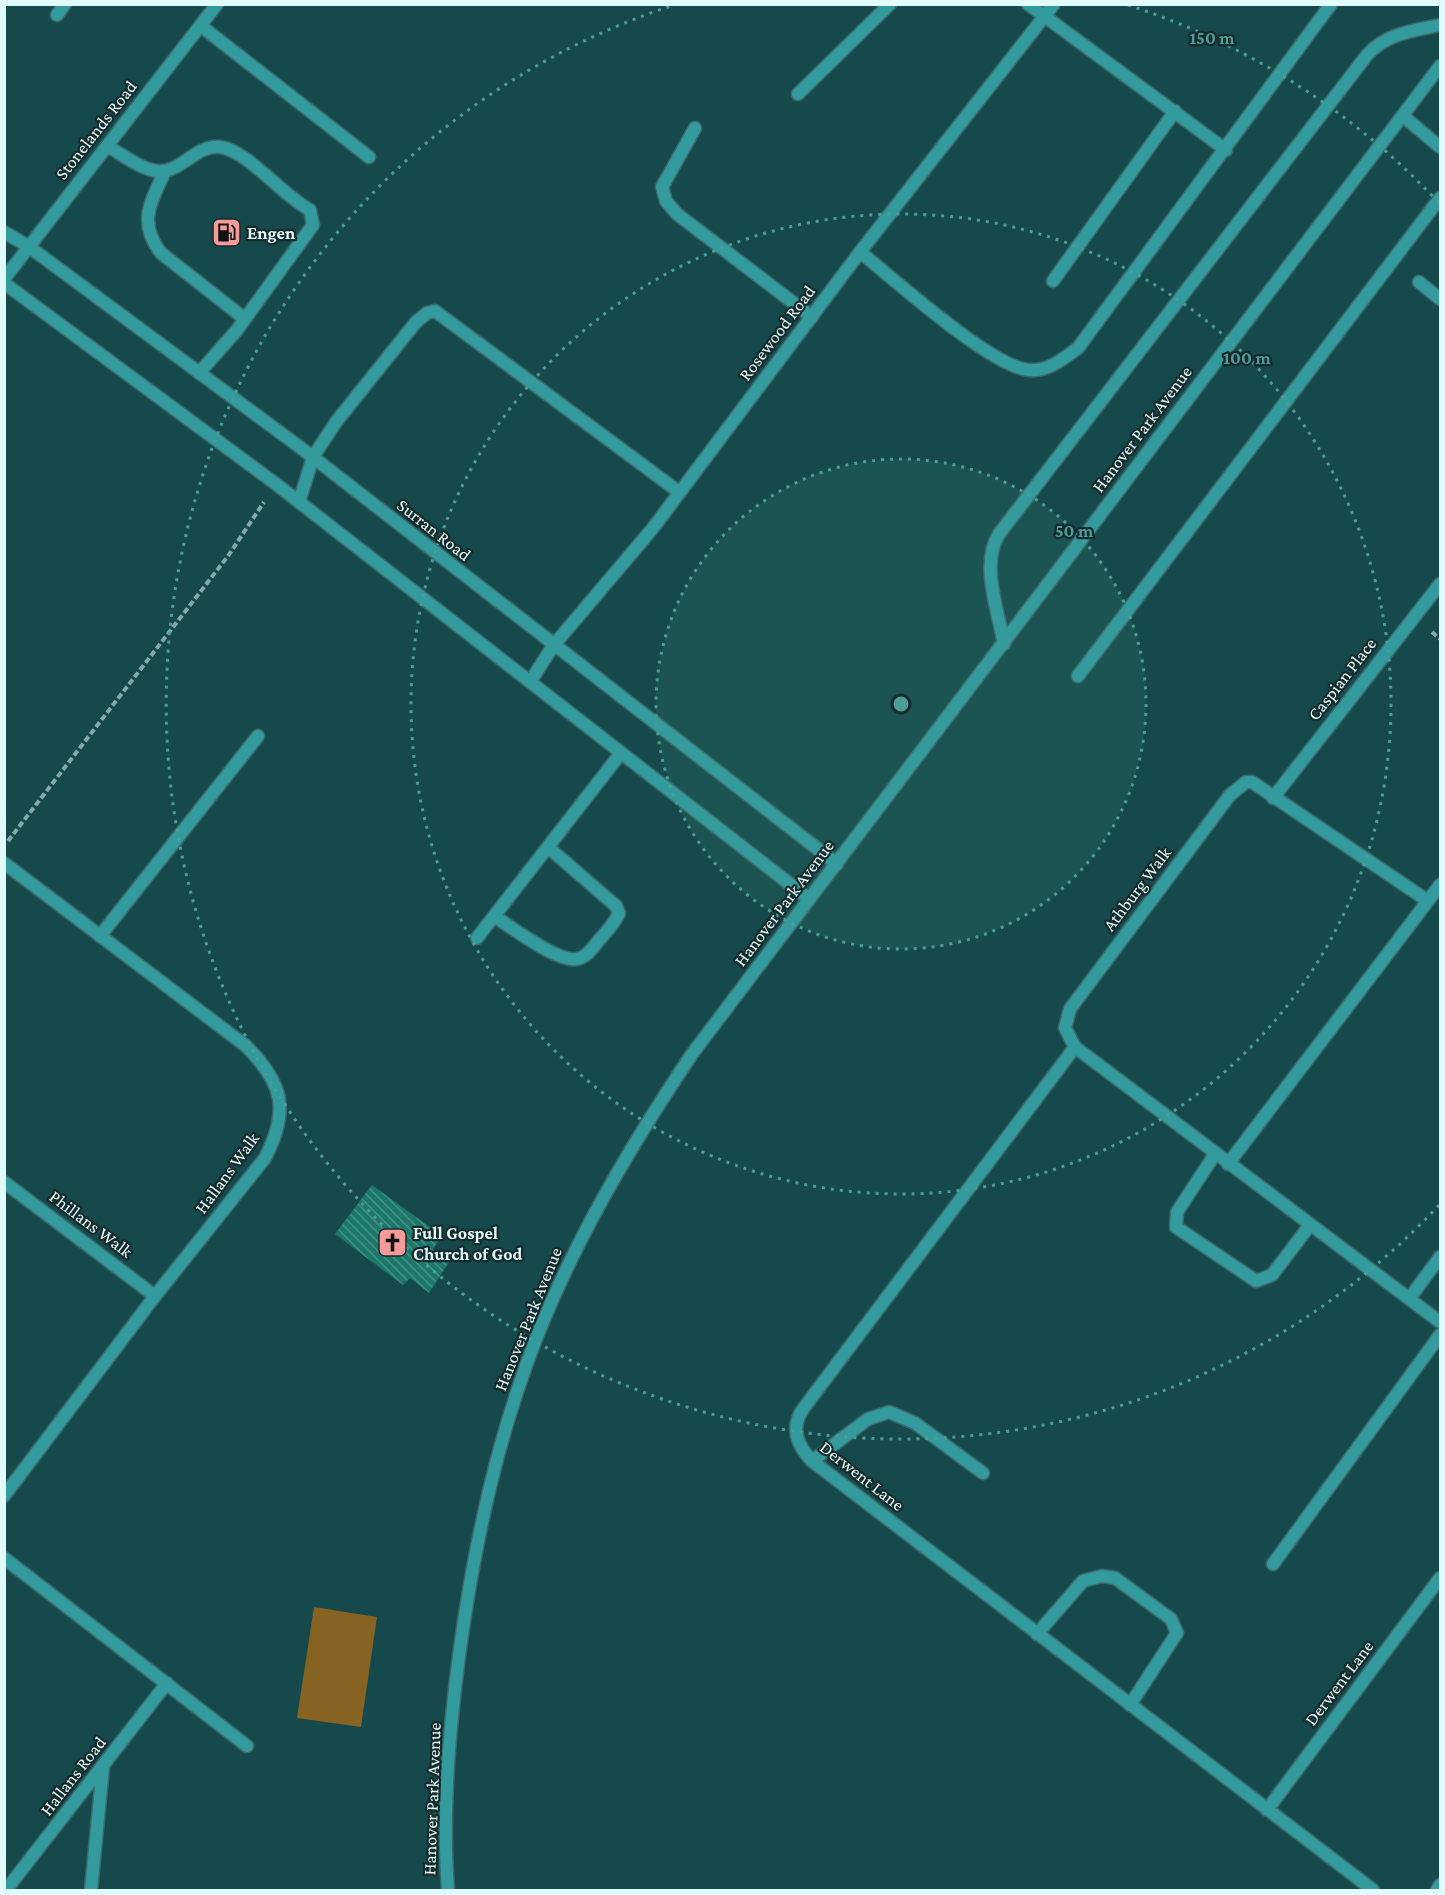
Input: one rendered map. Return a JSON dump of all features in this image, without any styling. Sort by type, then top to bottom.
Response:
[{"type":"street","name":"Stonelands Road","points":[[4,281],[28,246],[217,4]]},
{"type":"street","points":[[798,94],[890,4]]},
{"type":"street","points":[[1028,4],[1226,150]]},
{"type":"street","name":"Rosewood Road","points":[[530,682],[553,646],[679,492],[860,252],[1053,4]]},
{"type":"street","points":[[860,252],[989,355],[1015,368],[1041,370],[1078,348],[1226,150],[1331,4]]},
{"type":"street","points":[[1004,644],[989,560],[992,545],[999,534],[1378,42],[1391,35],[1440,25]]},
{"type":"street","points":[[201,26],[369,157]]},
{"type":"street","name":"Hanover Park Avenue","points":[[448,1890],[447,1799],[455,1688],[465,1611],[488,1493],[520,1383],[580,1242],[639,1136],[693,1054],[1440,66]]},
{"type":"street","points":[[1053,281],[1174,111]]},
{"type":"street","points":[[1403,116],[1440,147]]},
{"type":"street","points":[[696,128],[662,187],[666,201],[677,214],[812,317]]},
{"type":"street","points":[[107,146],[156,171],[165,171],[206,149],[219,146],[234,151],[310,210],[313,225],[245,319],[199,373]]},
{"type":"street","points":[[165,171],[150,204],[147,219],[152,241],[161,253],[245,319]]},
{"type":"street","points":[[1078,676],[1440,198]]},
{"type":"street","name":"Surran Road","points":[[4,232],[28,246],[313,457],[553,646],[837,864]]},
{"type":"street","points":[[4,281],[276,484],[809,900]]},
{"type":"street","points":[[1419,282],[1440,299]]},
{"type":"street","points":[[299,502],[313,457],[336,422],[422,315],[435,311],[679,492]]},
{"type":"street","name":"Caspian Place","points":[[1273,798],[1440,584]]},
{"type":"street","points":[[100,936],[258,736]]},
{"type":"street","points":[[477,938],[621,753]]},
{"type":"street","name":"Athburg Walk","points":[[1076,1047],[1065,1028],[1070,1009],[1230,795],[1246,782],[1252,782],[1428,901]]},
{"type":"street","points":[[494,916],[545,948],[567,958],[576,959],[587,954],[616,921],[619,913],[616,906],[549,848]]},
{"type":"street","name":"Hallans Walk","points":[[4,863],[246,1046],[275,1080],[280,1099],[276,1137],[265,1158],[155,1296],[4,1496]]},
{"type":"street","points":[[1228,1164],[1440,885]]},
{"type":"street","points":[[1076,1047],[1440,1322]]},
{"type":"street","name":"Derwent Lane","points":[[1076,1047],[798,1417],[797,1438],[802,1451],[812,1461],[1373,1890]]},
{"type":"street","points":[[1215,1154],[1177,1212],[1176,1227],[1256,1281],[1272,1275],[1310,1225]]},
{"type":"street","name":"Phillans Walk","points":[[4,1182],[155,1296]]},
{"type":"street","points":[[1409,1299],[1440,1257]]},
{"type":"street","points":[[1273,1564],[1440,1335]]},
{"type":"street","points":[[812,1461],[868,1419],[889,1412],[915,1423],[983,1473]]},
{"type":"street","points":[[4,1558],[247,1746]]},
{"type":"street","points":[[1037,1634],[1083,1581],[1102,1575],[1115,1578],[1171,1619],[1178,1633],[1130,1705]]},
{"type":"street","name":"Derwent Lane","points":[[1267,1810],[1440,1578]]},
{"type":"street","name":"Hallans Road","points":[[6,1890],[167,1683]]},
{"type":"street","points":[[91,1890],[103,1766]]},
{"type":"street","points":[[1437,1890],[1440,1885]]},
{"type":"path","points":[[4,845],[228,556],[276,484]]},
{"type":"shaded area","points":[[314,1607],[377,1617],[361,1727],[297,1718]]},
{"type":"building","name":"Full Gospel Church of God","points":[[372,1185],[442,1236],[433,1249],[449,1262],[429,1293],[410,1278],[403,1285],[335,1234]]},
{"type":"place","name":"Engen","points":[[226,233]]},
{"type":"place","name":"Full Gospel Church of God","points":[[392,1243]]}]
